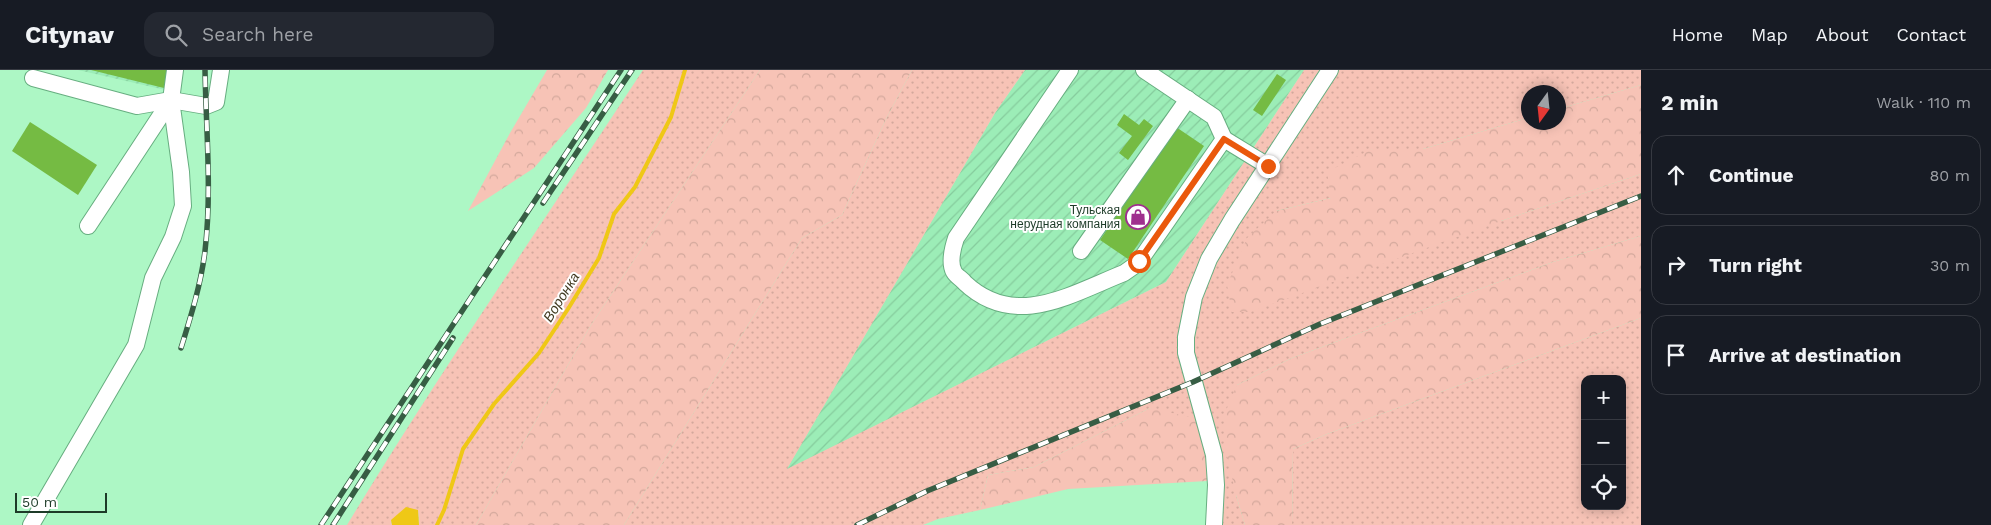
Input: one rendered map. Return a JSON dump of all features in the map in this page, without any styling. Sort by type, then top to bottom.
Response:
[{"type":"street","points":[[31,525],[136,345],[153,278],[173,237],[183,206],[181,172],[171,100],[176,70]]},
{"type":"street","points":[[33,78],[137,106],[171,100],[206,106],[216,102],[221,70]]},
{"type":"street","points":[[1070,70],[956,238],[952,262],[954,272],[977,294],[983,297],[1011,306],[1023,307],[1048,303],[1124,273],[1143,256],[1224,139]]},
{"type":"street","points":[[1144,70],[1214,117],[1224,139],[1268,166]]},
{"type":"street","points":[[1214,525],[1216,485],[1212,445],[1186,353],[1186,337],[1194,297],[1207,264],[1232,220],[1328,74]]},
{"type":"street","points":[[1081,251],[1188,99]]},
{"type":"street","points":[[88,226],[171,100]]},
{"type":"shaded area","points":[[78,70],[178,70],[174,92]]},
{"type":"shaded area","points":[[1025,70],[1304,70],[1166,282],[786,470],[995,113]]},
{"type":"shaded area","points":[[406,507],[418,510],[419,525],[392,525],[391,520]]},
{"type":"green space","points":[[547,70],[608,70],[586,108],[534,168],[468,211],[510,133]]},
{"type":"green space","points":[[643,70],[760,70],[591,325],[476,525],[419,525],[418,510],[391,520],[392,525],[347,525],[456,353]]},
{"type":"green space","points":[[760,70],[912,70],[886,119],[842,215],[802,238],[624,525],[476,525],[591,325]]},
{"type":"green space","points":[[912,70],[1025,70],[995,113],[787,469],[1166,282],[1304,70],[1641,70],[1641,85],[1566,107],[1566,85],[1521,85],[1521,120],[1423,149],[1372,149],[1331,198],[1276,211],[1501,221],[1641,174],[1641,236],[1553,262],[1292,358],[1237,385],[1236,495],[1245,525],[1207,525],[1208,453],[1150,408],[1034,467],[988,475],[980,510],[938,519],[923,525],[624,525],[802,238],[842,215],[886,119]]},
{"type":"green space","points":[[1641,85],[1641,174],[1501,221],[1250,312],[1232,312],[1227,285],[1247,238],[1276,211],[1331,198],[1327,172],[1372,149],[1423,149],[1521,120],[1521,130],[1566,130],[1566,107]]},
{"type":"green space","points":[[1641,236],[1641,318],[1327,434],[1293,449],[1292,525],[1245,525],[1226,451],[1224,415],[1237,385],[1292,358],[1553,262]]},
{"type":"green space","points":[[1641,318],[1641,525],[1292,525],[1293,449],[1327,434]]},
{"type":"green space","points":[[1150,408],[1194,418],[1208,453],[1207,481],[1068,489],[980,510],[988,475],[1034,467]]},
{"type":"building","points":[[91,70],[172,70],[168,89]]},
{"type":"building","points":[[1277,74],[1286,80],[1262,116],[1253,110]]},
{"type":"building","points":[[1124,114],[1139,125],[1144,119],[1153,126],[1128,160],[1119,153],[1132,136],[1117,125]]},
{"type":"building","points":[[30,122],[97,165],[78,195],[12,151]]},
{"type":"building","points":[[1176,127],[1204,146],[1128,259],[1100,240]]},
{"type":"waterway","name":"Воронка","points":[[437,525],[444,510],[463,449],[494,404],[539,353],[599,258],[614,214],[635,187],[671,117],[685,70]]},
{"type":"railway","points":[[181,348],[201,276],[207,228],[208,183],[205,70]]},
{"type":"railway","points":[[321,525],[621,70]]},
{"type":"railway","points":[[543,203],[632,70]]},
{"type":"railway","points":[[857,525],[927,491],[1193,382],[1320,324],[1641,196]]},
{"type":"railway","points":[[333,525],[453,338]]},
{"type":"place","name":"Тульская нерудная компания","points":[[1138,217]]},
{"type":"route","points":[[1139,261],[1224,139],[1268,166]]}]
